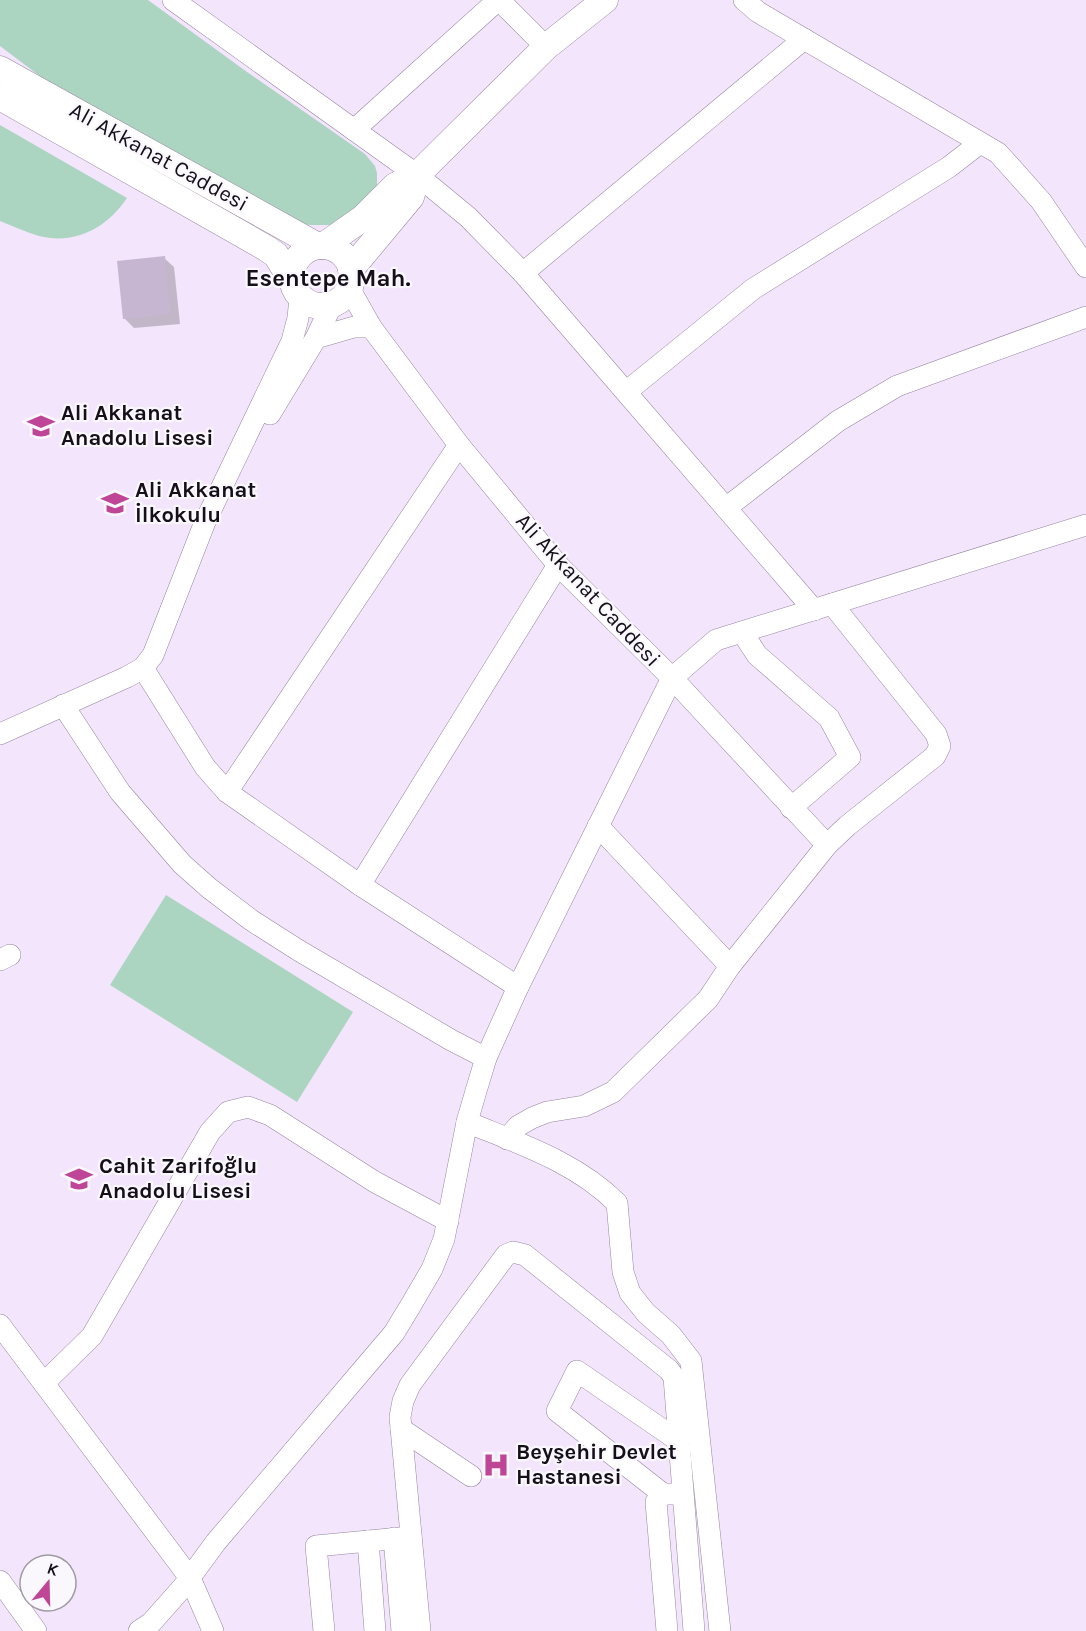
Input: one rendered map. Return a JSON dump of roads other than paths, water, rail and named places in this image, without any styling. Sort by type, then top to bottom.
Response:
[{"type":"main road","points":[[417,175],[411,197],[344,287],[322,306],[313,305],[296,289],[292,271],[297,258],[305,251],[321,246],[363,218],[395,186],[417,175],[546,47],[605,0]]},
{"type":"main road","name":"Ali Akkanat Caddesi","points":[[0,69],[321,246]]},
{"type":"main road","name":"Ali Akkanat Caddesi","points":[[0,97],[266,248],[276,255],[296,289]]},
{"type":"main road","points":[[321,246],[333,248],[341,253],[344,287]]},
{"type":"street","points":[[354,130],[498,0],[546,47]]},
{"type":"street","points":[[744,0],[758,12],[998,153],[1041,201],[1086,267]]},
{"type":"street","points":[[186,3],[417,175],[468,218],[523,273],[726,508],[823,607],[936,734],[940,746],[935,756],[826,845],[730,966],[708,999],[613,1092],[584,1106],[547,1112],[532,1118],[519,1125],[507,1139]]},
{"type":"street","points":[[523,273],[804,39]]},
{"type":"street","points":[[626,392],[753,289],[949,167],[980,143]]},
{"type":"street","points":[[205,522],[316,338],[344,287]]},
{"type":"street","name":"Ali Akkanat Caddesi","points":[[344,287],[459,445],[558,565],[672,678],[826,845]]},
{"type":"street","points":[[0,734],[143,668],[153,655],[205,522],[292,341],[298,318],[296,289]]},
{"type":"street","points":[[726,508],[838,422],[897,386],[1086,317]]},
{"type":"street","points":[[316,338],[354,327],[371,327]]},
{"type":"street","points":[[227,792],[459,445]]},
{"type":"street","points":[[139,1631],[151,1623],[190,1578],[216,1542],[394,1333],[432,1269],[444,1239],[467,1122],[486,1058],[518,987],[672,678],[716,640],[1086,525]]},
{"type":"street","points":[[360,885],[558,565]]},
{"type":"street","points":[[742,632],[757,655],[829,718],[850,757],[791,808]]},
{"type":"street","points":[[143,668],[205,768],[227,792],[360,885],[518,987]]},
{"type":"street","points":[[63,705],[120,792],[182,864],[209,888],[251,920],[298,950],[451,1040],[486,1058]]},
{"type":"street","points":[[598,826],[730,966]]},
{"type":"street","points":[[44,1383],[92,1336],[210,1132],[228,1112],[248,1107],[270,1115],[375,1182],[448,1221]]},
{"type":"street","points":[[467,1122],[553,1158],[584,1174],[617,1203],[623,1272],[630,1293],[646,1312],[671,1335],[691,1361],[720,1631]]},
{"type":"street","points":[[402,1631],[401,1429],[403,1401],[410,1385],[506,1255],[513,1252],[525,1255],[669,1370],[674,1377],[679,1441],[673,1494],[694,1631]]},
{"type":"street","points":[[0,1325],[190,1578],[213,1631]]},
{"type":"street","points":[[673,1494],[557,1412],[577,1371],[679,1441]]},
{"type":"street","points":[[401,1429],[471,1476]]},
{"type":"street","points":[[667,1631],[656,1502],[673,1494]]},
{"type":"street","points":[[324,1631],[316,1546],[402,1538]]},
{"type":"street","points":[[402,1538],[420,1631]]},
{"type":"street","points":[[369,1541],[375,1631]]},
{"type":"street","points":[[0,1581],[36,1631]]},
{"type":"place","name":"Ali Akkanat Anadolu Lisesi","points":[[41,426]]},
{"type":"place","name":"Ali Akkanat İlkokulu","points":[[115,503]]},
{"type":"place","name":"Cahit Zarifoğlu Anadolu Lisesi","points":[[79,1179]]},
{"type":"place","name":"Beyşehir Devlet Hastanesi","points":[[496,1465]]},
{"type":"district","name":"Esentepe Mah.","points":[[328,278]]}]
